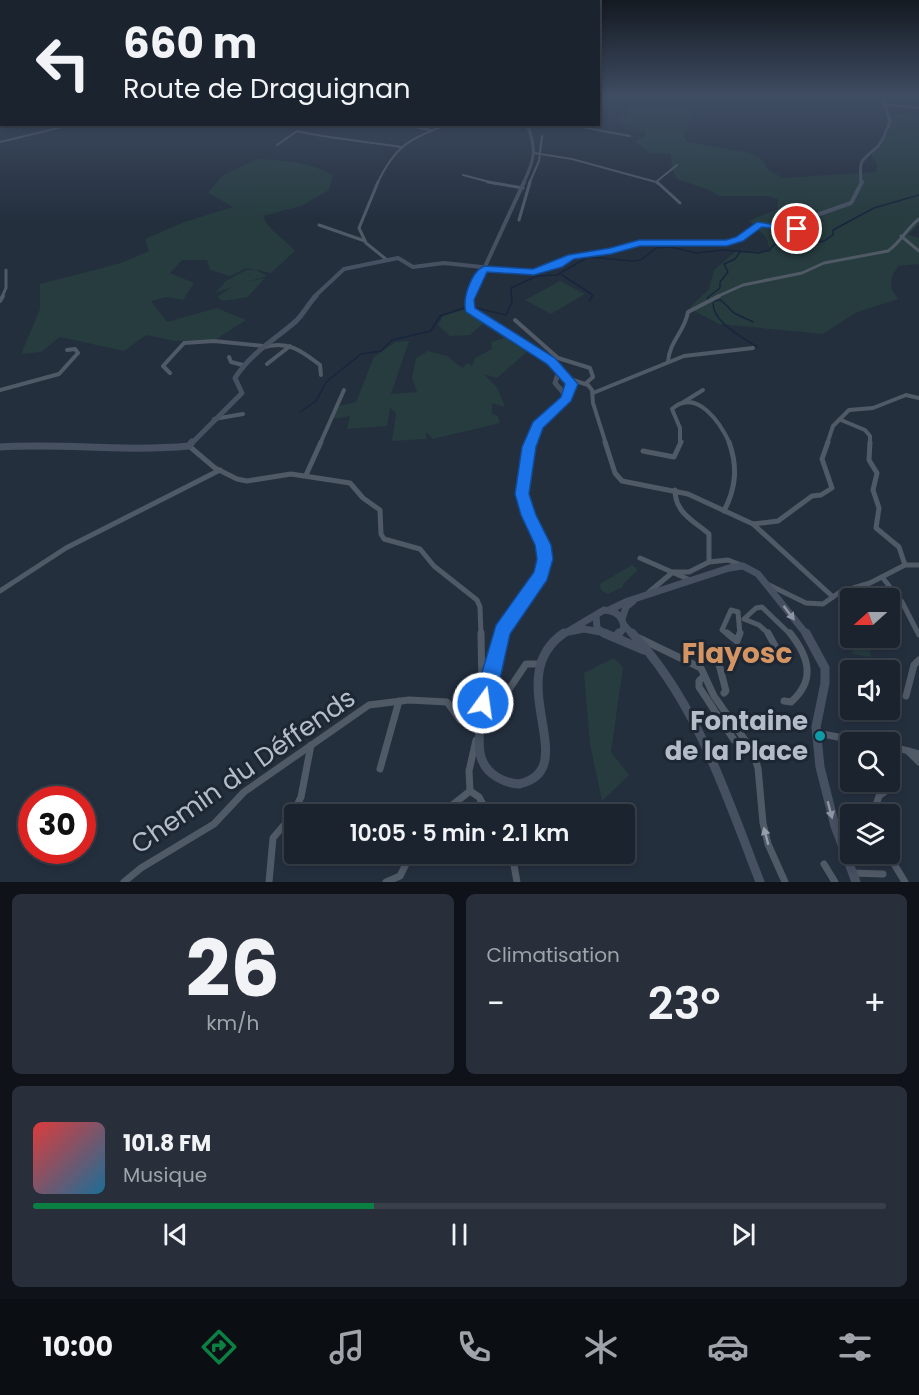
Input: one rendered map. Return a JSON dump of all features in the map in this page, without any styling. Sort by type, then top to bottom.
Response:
[{"type":"street","points":[[0,142],[20,137]]},
{"type":"street","points":[[277,145],[288,137]]},
{"type":"street","points":[[323,137],[401,147]]},
{"type":"street","points":[[365,241],[359,228],[366,207],[372,201],[378,178],[401,147],[420,137]]},
{"type":"street","points":[[534,137],[536,153]]},
{"type":"street","points":[[541,137],[524,188],[483,266],[469,307],[545,358],[557,370],[555,383],[564,394],[562,403]]},
{"type":"street","points":[[189,446],[214,418],[242,393],[235,378],[243,364],[297,321],[313,298],[344,269],[400,259],[413,267],[444,263],[534,272],[572,257],[611,251],[639,243],[727,243],[740,239],[760,224],[797,229],[812,217],[851,203],[862,183],[859,168],[867,153],[878,147],[883,137]]},
{"type":"street","points":[[536,153],[572,159],[656,182],[680,203]]},
{"type":"street","points":[[656,182],[677,165]]},
{"type":"street","points":[[464,175],[482,178],[485,182],[524,188]]},
{"type":"street","points":[[519,220],[524,188]]},
{"type":"street","points":[[668,363],[667,348],[687,318],[688,312],[743,285],[802,273],[824,263],[888,251],[897,245],[906,229],[919,219]]},
{"type":"street","points":[[319,225],[365,241],[387,260]]},
{"type":"street","points":[[901,236],[919,251]]},
{"type":"street","points":[[0,301],[6,288],[6,270]]},
{"type":"street","points":[[515,320],[559,358],[580,362],[590,368],[593,377],[583,383]]},
{"type":"street","points":[[170,373],[163,366],[184,343],[214,341],[262,347],[272,344],[290,346],[315,359],[320,365],[321,375]]},
{"type":"street","points":[[267,364],[290,346]]},
{"type":"street","points":[[593,393],[645,374],[684,356],[735,352],[753,348]]},
{"type":"street","points":[[0,390],[59,374],[78,353],[75,349],[67,350]]},
{"type":"street","points":[[229,357],[231,362],[243,364]]},
{"type":"street","points":[[545,358],[569,382]]},
{"type":"street","points":[[557,378],[583,383],[591,387],[592,403],[618,477],[625,483],[675,490],[753,525],[833,597]]},
{"type":"street","points":[[560,387],[569,382]]},
{"type":"street","points":[[470,791],[469,771],[502,630],[541,574],[545,559],[543,545],[524,504],[523,479],[533,434],[538,426],[567,398],[569,382]]},
{"type":"street","points":[[306,475],[344,390]]},
{"type":"street","points":[[682,404],[704,390]]},
{"type":"street","points":[[753,525],[778,521],[813,496],[832,488],[822,459],[833,426],[849,410],[873,408],[899,396],[919,398]]},
{"type":"street","points":[[643,451],[674,457],[680,447],[682,436],[672,409],[675,405],[682,404],[700,406],[720,425],[726,436],[735,470],[735,482],[724,511]]},
{"type":"street","points":[[214,418],[219,420],[243,414]]},
{"type":"street","points":[[841,420],[865,430],[870,436],[869,460],[877,473],[873,490],[879,508],[876,528],[899,548],[905,565]]},
{"type":"street","points":[[0,447],[45,444],[145,450],[189,446],[220,470],[245,481],[272,474],[306,475],[350,483],[363,498],[380,510],[381,534],[384,539],[420,549],[434,566],[477,600],[480,607],[483,703],[486,703]]},
{"type":"street","points":[[0,591],[66,549],[220,470]]},
{"type":"street","points":[[675,490],[674,498],[687,518],[709,534],[709,562]]},
{"type":"street","points":[[640,558],[658,570],[673,572],[689,572],[709,562],[728,560],[743,566],[759,574],[811,641],[825,669],[817,733],[826,793],[837,833],[854,878],[883,874]]},
{"type":"street","points":[[767,584],[806,603],[823,604],[833,597],[905,565],[919,565]]},
{"type":"street","points":[[539,664],[526,664],[495,710],[482,721],[480,752],[486,767],[508,782],[522,783],[533,779],[541,771],[547,747],[536,689],[539,664],[547,649],[560,635],[642,596],[711,573],[743,566]]},
{"type":"street","points":[[673,572],[690,580]]},
{"type":"street","points":[[617,636],[622,632],[626,607],[673,572]]},
{"type":"street","points":[[882,577],[902,602],[919,634]]},
{"type":"street","points":[[784,662],[774,638],[754,621],[744,619],[756,608],[762,607],[772,614],[799,644],[806,660],[808,675],[801,694],[791,702],[784,700]]},
{"type":"street","points":[[609,610],[623,622],[656,660],[673,685],[698,734],[760,882]]},
{"type":"street","points":[[731,610],[738,612],[740,624],[737,641],[734,638],[722,630],[731,610]]},
{"type":"street","points":[[596,616],[595,624],[600,632]]},
{"type":"street","points":[[560,635],[578,630],[600,632],[609,637],[617,636],[637,644],[656,660]]},
{"type":"street","points":[[636,637],[700,668],[704,676],[699,681],[699,687],[734,740],[752,750],[761,786],[763,823],[768,844],[785,882]]},
{"type":"street","points":[[799,644],[811,641]]},
{"type":"street","points":[[715,649],[726,692]]},
{"type":"street","points":[[906,696],[914,665],[919,660]]},
{"type":"street","points":[[380,769],[399,701]]},
{"type":"street","name":"Chemin du Déffends","points":[[124,882],[141,868],[214,824],[244,792],[369,705],[399,701],[447,702],[463,724],[482,721]]},
{"type":"street","points":[[817,733],[840,738]]},
{"type":"street","points":[[269,882],[273,838],[291,817],[301,797],[311,746]]},
{"type":"street","points":[[900,750],[919,754]]},
{"type":"street","points":[[908,752],[919,762]]},
{"type":"street","points":[[454,804],[470,791]]},
{"type":"street","points":[[470,791],[479,797],[483,804]]},
{"type":"street","points":[[876,804],[879,796],[885,792]]},
{"type":"street","points":[[386,882],[400,876],[406,864]]},
{"type":"street","points":[[514,864],[517,882]]},
{"type":"street","points":[[824,864],[835,882]]},
{"type":"street","points":[[894,864],[905,882]]},
{"type":"green space","points":[[643,137],[684,137],[687,142],[751,153],[763,161],[768,170],[783,178],[876,172],[877,165],[871,153],[884,137],[919,137],[919,224],[908,235],[919,238],[919,264],[898,266],[892,276],[891,288],[898,299],[855,313],[823,334],[719,324],[689,308],[709,289],[714,270],[736,251],[771,252],[766,237],[749,221],[777,209],[778,199],[766,196],[720,196],[677,179],[672,168],[671,154],[649,153],[635,141]]},
{"type":"green space","points":[[257,159],[296,162],[333,175],[329,190],[301,206],[263,216],[273,230],[295,251],[271,273],[246,268],[230,276],[210,270],[207,260],[182,260],[170,273],[194,283],[183,300],[166,297],[151,301],[167,322],[217,308],[246,320],[215,340],[175,341],[146,335],[124,351],[60,337],[41,352],[21,354],[40,309],[40,284],[121,263],[149,251],[145,239],[184,222],[233,207],[208,193],[223,175]]},
{"type":"green space","points":[[246,270],[255,270],[267,276],[246,282],[265,278],[248,297],[223,301],[217,297],[232,287],[215,293],[226,281]]},
{"type":"green space","points":[[560,281],[585,294],[551,314],[525,300]]},
{"type":"green space","points":[[466,309],[485,322],[470,335],[450,336],[438,325],[443,316]]},
{"type":"green space","points":[[508,337],[529,350],[497,378],[484,374],[498,389],[505,407],[492,403],[492,414],[498,416],[500,423],[433,439],[426,432],[426,439],[392,441],[396,413],[390,408],[387,426],[347,429],[350,416],[332,419],[339,406],[356,402],[374,357],[395,342],[409,341],[391,394],[417,392],[412,378],[416,358],[428,351],[447,356],[462,368],[468,363],[472,366],[475,358],[492,349],[491,342]]},
{"type":"green space","points":[[632,565],[638,570],[623,584],[623,587],[607,594],[601,590],[600,584]]},
{"type":"green space","points":[[851,648],[869,648],[871,657],[853,654]]},
{"type":"green space","points":[[614,658],[623,667],[611,752],[629,775],[602,801],[590,744],[584,673]]},
{"type":"waterway","points":[[472,307],[506,315],[512,302],[511,288],[537,276],[557,275],[588,257],[633,261],[641,260],[656,248],[671,247],[696,253],[723,250],[759,253],[769,250],[776,243],[793,238],[813,243],[824,241],[833,235],[833,230],[874,208],[919,195]]},
{"type":"waterway","points":[[709,300],[707,298],[720,288],[720,282],[728,272],[724,264],[735,259],[740,252]]},
{"type":"waterway","points":[[562,275],[593,295],[589,301]]},
{"type":"waterway","points":[[714,301],[721,300],[734,313],[753,322]]},
{"type":"waterway","points":[[713,303],[714,310],[723,323],[757,347]]},
{"type":"waterway","points":[[300,412],[316,401],[327,381],[361,354],[381,351],[392,340],[431,331],[440,316],[467,307]]},
{"type":"place","name":"Fontaine de la Place","points":[[820,736]]},
{"type":"district","name":"Flayosc","points":[[737,653]]},
{"type":"route","points":[[483,703],[486,703],[489,676],[502,630],[541,574],[545,559],[543,545],[528,515],[522,494],[529,447],[538,426],[567,398],[568,387],[572,384],[551,361],[470,310],[469,300],[484,268],[534,272],[544,270],[572,257],[592,255],[639,243],[665,242],[701,245],[727,243],[740,239],[760,224],[787,230],[797,229]]}]
